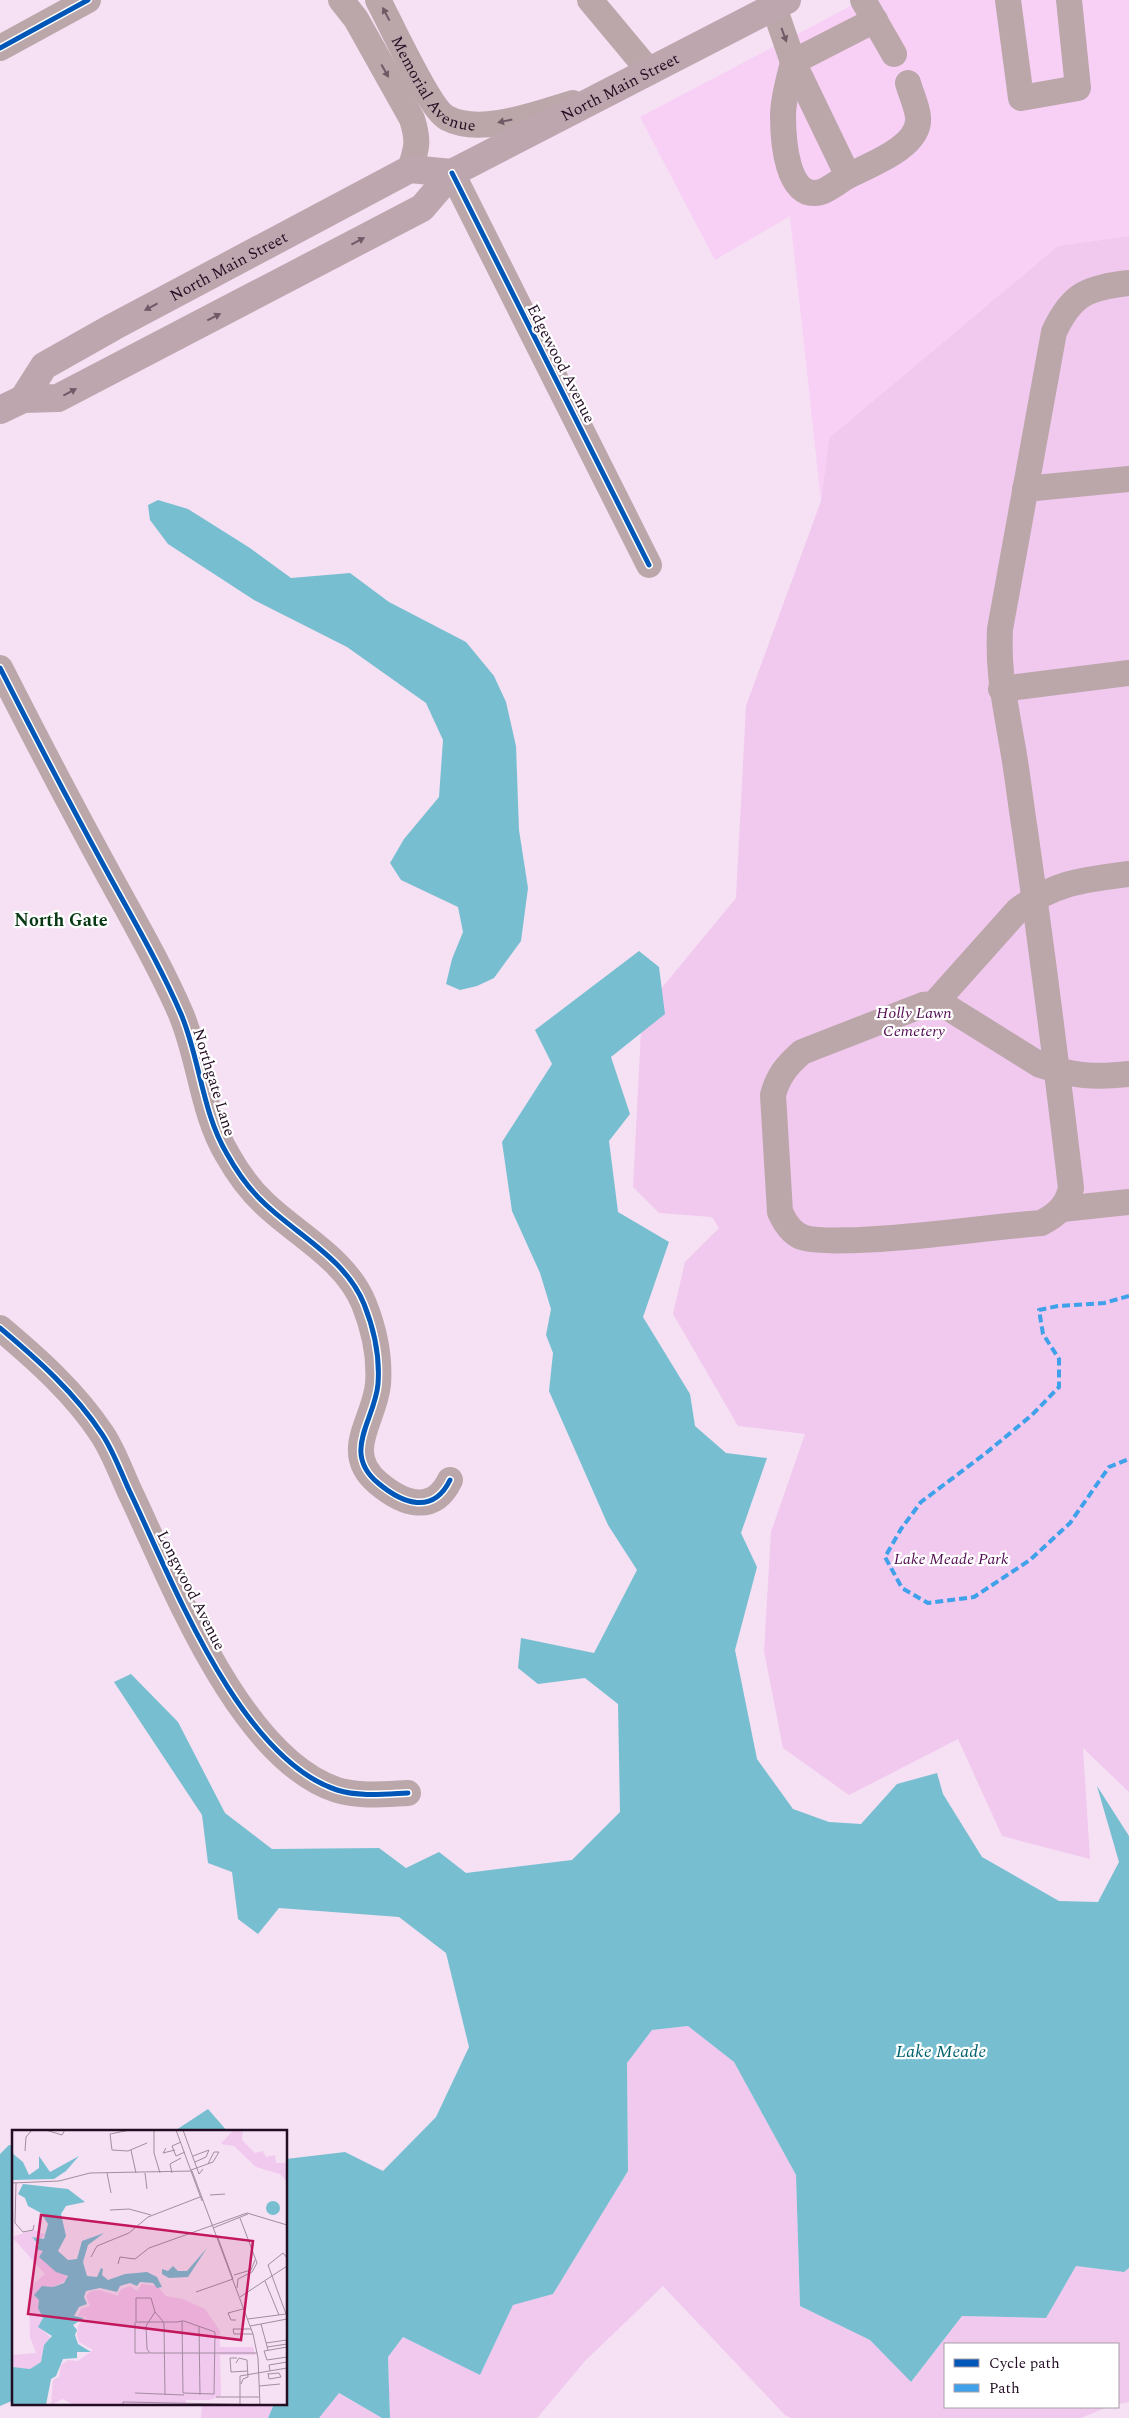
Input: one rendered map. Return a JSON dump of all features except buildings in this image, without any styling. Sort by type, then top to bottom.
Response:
[{"type":"main road","name":"North Main Street","points":[[11,405],[58,398],[279,283],[422,208],[452,173],[780,4]]},
{"type":"main road","points":[[410,169],[452,173]]},
{"type":"main road","name":"North Main Street","points":[[11,405],[44,366],[410,169]]},
{"type":"street","points":[[0,48],[55,9],[88,0]]},
{"type":"street","name":"Memorial Avenue","points":[[341,0],[356,19],[412,120],[417,136],[417,149],[410,169]]},
{"type":"street","name":"Memorial Avenue","points":[[378,0],[430,97],[445,117],[467,124],[490,124],[602,95]]},
{"type":"street","points":[[590,0],[650,72]]},
{"type":"street","points":[[1008,0],[1021,98],[1078,88],[1069,0]]},
{"type":"street","points":[[780,4],[794,62],[848,176]]},
{"type":"street","points":[[894,54],[869,10],[794,62],[786,89],[783,116],[789,170],[794,182],[806,191],[820,192],[904,146],[914,132],[918,118],[908,83]]},
{"type":"street","name":"Edgewood Avenue","points":[[452,173],[649,565]]},
{"type":"street","points":[[1129,283],[1099,286],[1089,291],[1074,301],[1062,316],[1054,332],[1000,629],[999,663],[1001,689],[1011,738],[1034,898],[1057,1070],[1071,1188],[1062,1209],[1054,1217],[1041,1223],[892,1239],[839,1240],[805,1238],[793,1232],[786,1224],[780,1212],[773,1095],[776,1082],[786,1065],[802,1052],[923,1004],[947,1007],[1040,1065],[1057,1070],[1100,1078],[1129,1074]]},
{"type":"street","points":[[1024,489],[1129,479]]},
{"type":"street","name":"Northgate Lane","points":[[0,668],[58,783],[161,971],[182,1015],[215,1130],[226,1153],[243,1180],[264,1203],[334,1261],[354,1285],[363,1302],[373,1332],[378,1363],[378,1386],[360,1442],[362,1458],[368,1473],[390,1492],[413,1502],[425,1503],[435,1500],[444,1492],[450,1480]]},
{"type":"street","points":[[1001,689],[1129,673]]},
{"type":"street","points":[[934,1004],[1018,910],[1034,898],[1054,887],[1078,881],[1129,874]]},
{"type":"street","points":[[1062,1209],[1129,1202]]},
{"type":"street","name":"Longwood Avenue","points":[[0,1328],[64,1386],[103,1435],[198,1635],[228,1685],[271,1746],[292,1766],[317,1782],[339,1791],[368,1794],[408,1793]]},
{"type":"shaded area","points":[[862,0],[1129,0],[1129,236],[1058,246],[829,438],[821,501],[790,216],[715,260],[640,117]]},
{"type":"green space","name":"Holly Lawn Cemetery","points":[[1129,236],[1129,1792],[1083,1748],[1090,1859],[1002,1836],[958,1739],[849,1795],[783,1748],[764,1651],[771,1532],[805,1434],[738,1426],[673,1314],[685,1262],[719,1228],[712,1217],[659,1213],[633,1187],[642,1012],[736,898],[746,706],[821,501],[829,438],[1058,246]]},
{"type":"green space","points":[[688,2026],[734,2062],[796,2175],[800,2306],[870,2340],[911,2382],[962,2316],[1046,2318],[1076,2266],[1124,2272],[1129,2268],[1129,2402],[1119,2404],[1119,2343],[944,2343],[944,2408],[1105,2408],[1081,2418],[791,2418],[785,2415],[663,2286],[585,2361],[537,2418],[390,2418],[388,2357],[403,2337],[480,2375],[513,2305],[553,2294],[628,2171],[627,2063],[652,2030]]},
{"type":"green space","points":[[338,2393],[382,2418],[319,2418]]},
{"type":"green space","points":[[202,2406],[273,2406],[268,2418],[201,2418]]},
{"type":"water","points":[[158,500],[188,509],[250,548],[291,578],[350,573],[389,602],[466,642],[494,676],[506,702],[516,746],[519,830],[528,888],[521,941],[494,978],[477,986],[460,990],[446,984],[452,959],[463,932],[458,907],[401,880],[390,863],[404,839],[439,797],[443,740],[426,703],[347,647],[254,600],[168,544],[150,520],[148,505]]},
{"type":"water","name":"Lake Meade","points":[[639,951],[659,967],[665,1014],[611,1057],[630,1114],[609,1141],[618,1212],[669,1242],[643,1317],[690,1394],[695,1426],[726,1453],[767,1458],[741,1533],[757,1567],[735,1650],[757,1759],[793,1809],[829,1822],[861,1824],[897,1784],[937,1773],[943,1794],[982,1857],[1059,1901],[1098,1902],[1119,1862],[1097,1786],[1129,1836],[1129,2268],[1124,2272],[1076,2266],[1046,2318],[962,2316],[911,2382],[870,2340],[800,2306],[796,2175],[734,2062],[688,2026],[652,2030],[627,2063],[628,2171],[553,2294],[513,2305],[480,2375],[403,2337],[388,2357],[390,2418],[382,2418],[339,2393],[319,2418],[268,2418],[273,2406],[288,2406],[288,2159],[345,2152],[383,2171],[436,2117],[469,2047],[446,1953],[399,1917],[279,1908],[258,1934],[238,1919],[232,1872],[208,1863],[202,1815],[114,1682],[131,1674],[178,1722],[225,1813],[272,1849],[379,1848],[406,1868],[439,1852],[466,1873],[572,1860],[620,1812],[618,1704],[585,1678],[538,1684],[518,1668],[521,1638],[594,1653],[637,1570],[608,1525],[549,1391],[553,1353],[546,1335],[551,1309],[540,1273],[512,1211],[502,1142],[552,1064],[535,1030]]},
{"type":"water","points":[[208,2109],[226,2130],[176,2130]]},
{"type":"water","points":[[9,2145],[12,2145],[12,2401],[0,2406],[0,2154]]},
{"type":"marked path","points":[[1129,1296],[1104,1303],[1058,1306],[1039,1310],[1043,1334],[1059,1359],[1059,1387],[1032,1415],[986,1453],[921,1502],[901,1529],[885,1557],[902,1588],[928,1603],[974,1597],[1030,1560],[1070,1523],[1109,1467],[1129,1459]]},
{"type":"cycle path","points":[[0,48],[88,0]]},
{"type":"cycle path","points":[[452,173],[649,565]]},
{"type":"cycle path","points":[[0,668],[164,976],[181,1014],[193,1049],[206,1103],[227,1154],[244,1180],[259,1198],[320,1249],[345,1274],[356,1288],[364,1304],[376,1343],[378,1364],[376,1397],[363,1435],[361,1448],[362,1460],[367,1471],[378,1483],[407,1501],[426,1502],[435,1498],[443,1491],[450,1480]]},
{"type":"cycle path","points":[[0,1328],[68,1391],[102,1434],[114,1455],[188,1617],[212,1662],[240,1705],[269,1742],[302,1772],[337,1790],[363,1794],[408,1793]]},
{"type":"district","name":"North Gate","points":[[61,920]]},
{"type":"park label","name":"Lake Meade Park","points":[[951,1558]]}]
